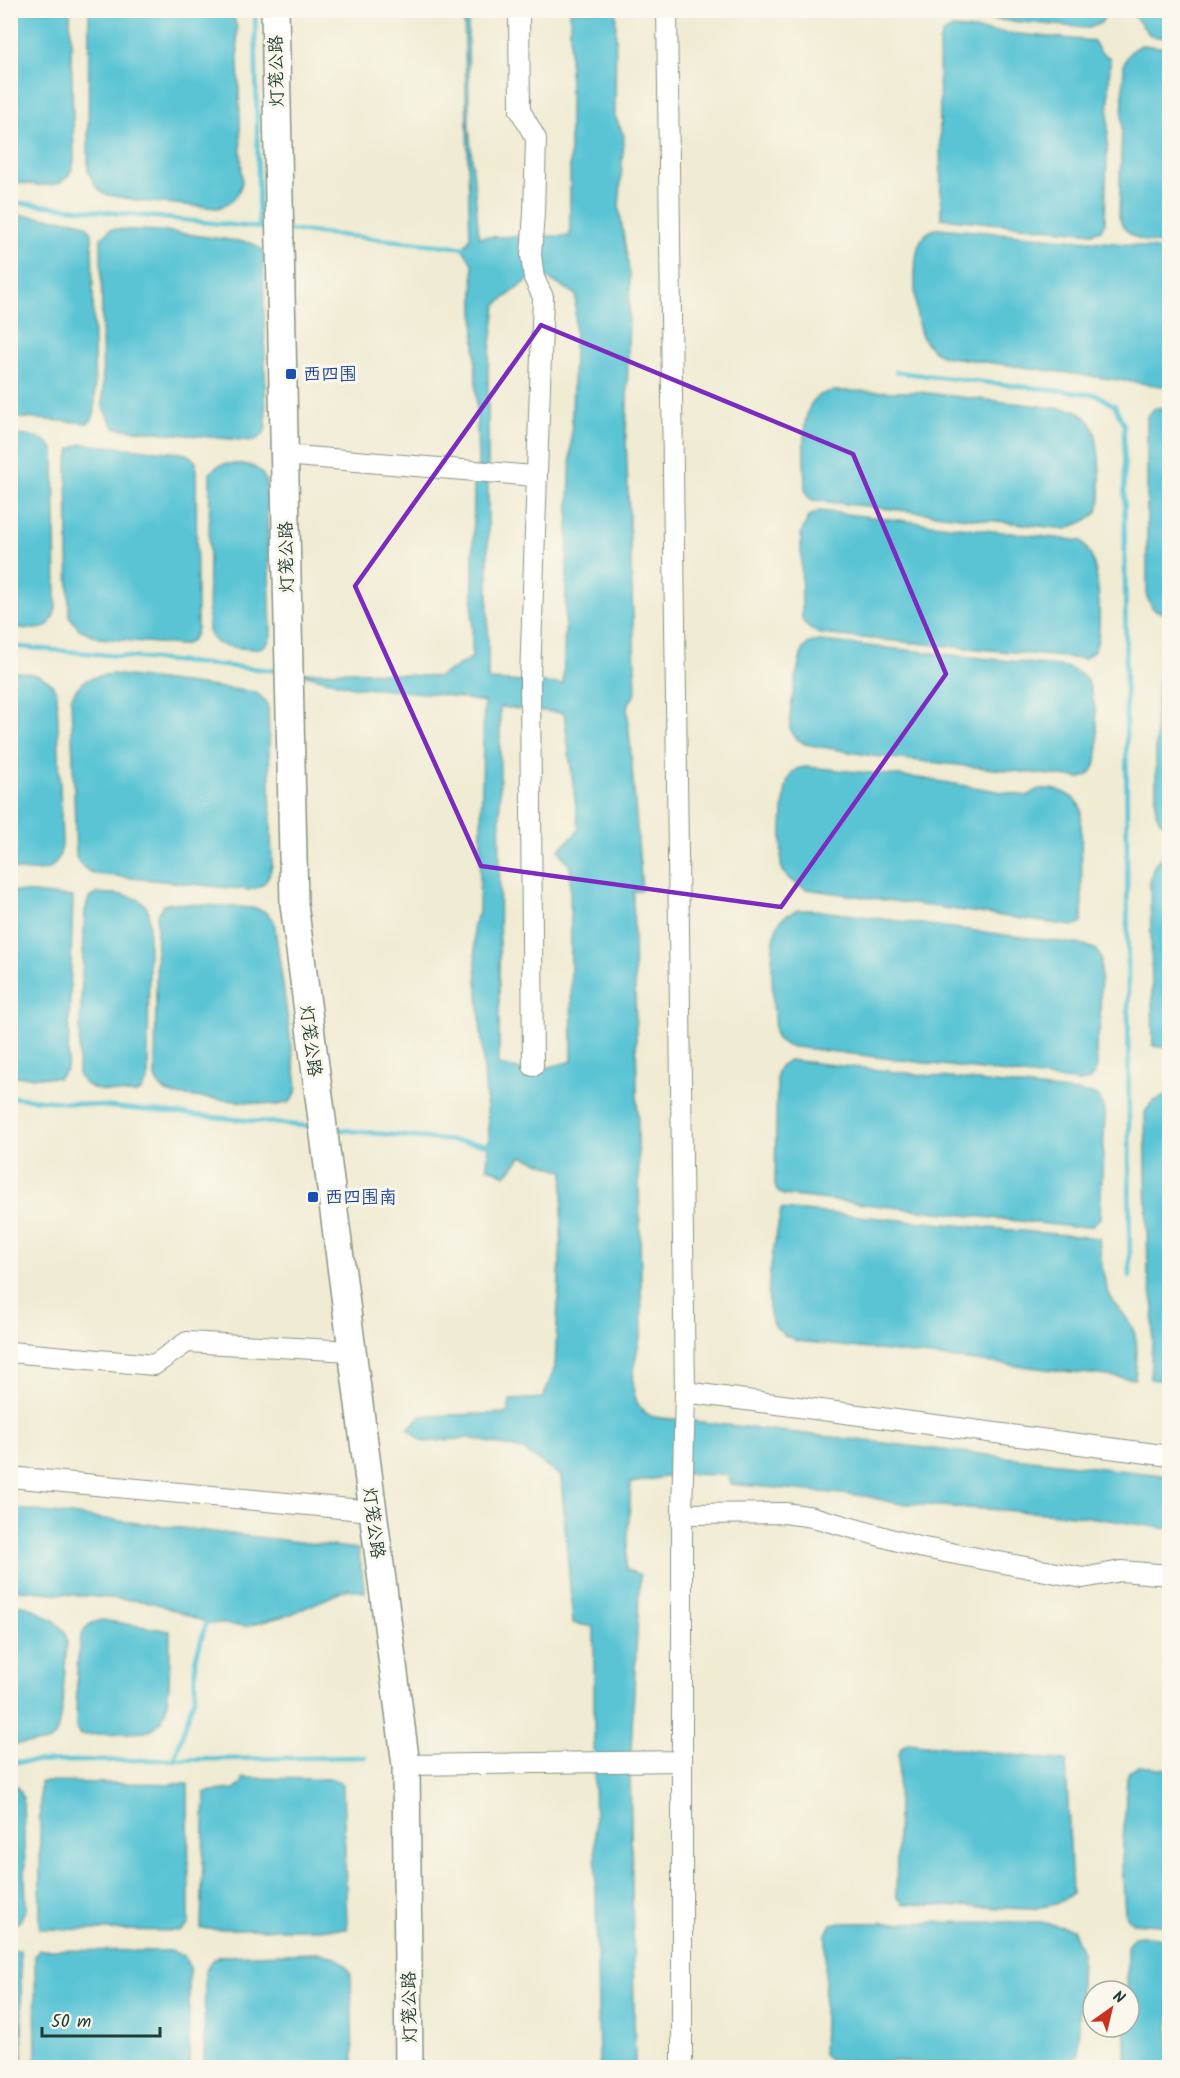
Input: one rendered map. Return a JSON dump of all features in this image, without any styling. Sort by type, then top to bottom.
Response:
[{"type":"street","name":"灯笼公路","points":[[275,10],[294,904],[406,1765],[410,2067]]},
{"type":"street","points":[[519,10],[520,110],[536,139],[531,255],[534,278],[543,297],[530,679],[533,1066]]},
{"type":"street","points":[[667,10],[685,1392],[682,1514],[682,2067]]},
{"type":"street","points":[[284,455],[534,476]]},
{"type":"street","points":[[10,1352],[154,1365],[187,1342],[351,1351]]},
{"type":"street","points":[[685,1392],[1170,1456]]},
{"type":"street","points":[[10,1477],[372,1511]]},
{"type":"street","points":[[682,1514],[785,1513],[813,1517],[919,1547],[1083,1578],[1121,1571],[1170,1575]]},
{"type":"street","points":[[406,1765],[682,1761]]},
{"type":"highlighted area","points":[[541,325],[853,454],[946,674],[781,907],[481,866],[355,586]]},
{"type":"water","points":[[10,11],[70,11],[74,160],[71,171],[59,183],[41,185],[11,182]]},
{"type":"water","points":[[89,11],[226,11],[234,18],[237,28],[242,182],[239,192],[230,202],[217,208],[140,201],[104,194],[95,185],[88,170]]},
{"type":"water","points":[[464,11],[468,11],[469,127],[479,237],[570,236],[570,11],[616,11],[615,116],[624,136],[619,207],[630,276],[626,440],[636,693],[627,706],[642,890],[633,892],[642,1329],[633,1377],[636,1400],[642,1410],[659,1418],[1170,1476],[1169,1529],[1075,1515],[894,1503],[866,1496],[730,1484],[729,1475],[681,1474],[631,1483],[626,1569],[640,1575],[630,1768],[635,2067],[599,2067],[594,1627],[573,1623],[561,1476],[523,1450],[469,1438],[424,1442],[408,1429],[420,1416],[508,1413],[510,1400],[543,1398],[555,1367],[564,1171],[522,1156],[506,1175],[487,1167],[489,1136],[473,926],[479,912],[484,702],[438,694],[353,687],[299,673],[352,671],[438,677],[472,658],[474,476],[478,464],[473,265],[463,249],[470,238]],"holes":[[[538,272],[576,295],[563,684],[488,680],[488,368],[496,305]],[[500,707],[564,713],[579,830],[559,850],[570,866],[572,1061],[532,1072],[499,1065]]]},
{"type":"water","points":[[944,11],[1107,11],[1101,23],[1089,28],[953,16]]},
{"type":"water","points":[[1130,11],[1169,11],[1169,38],[1151,36]]},
{"type":"water","points":[[953,28],[1094,41],[1100,52],[1110,58],[1105,222],[1101,230],[1093,233],[941,218],[939,43],[943,33]]},
{"type":"water","points":[[1142,45],[1169,48],[1169,245],[1139,239],[1127,231],[1119,217],[1124,64],[1130,52]]},
{"type":"water","points":[[11,214],[78,222],[86,225],[91,232],[95,411],[92,420],[88,423],[11,417]]},
{"type":"water","points":[[938,228],[1125,244],[1169,251],[1169,387],[942,356],[930,348],[919,328],[915,275],[920,242],[927,233]]},
{"type":"water","points":[[111,229],[164,231],[245,242],[254,244],[263,251],[266,427],[259,438],[252,441],[115,428],[103,408],[101,238]]},
{"type":"water","points":[[835,391],[918,392],[1075,410],[1089,421],[1096,436],[1100,484],[1098,510],[1088,519],[1066,529],[812,500],[805,489],[806,418],[816,398]]},
{"type":"water","points":[[1155,408],[1169,410],[1169,616],[1153,609],[1147,597],[1147,416]]},
{"type":"water","points":[[10,435],[42,439],[47,442],[54,453],[56,606],[51,622],[34,629],[11,627]]},
{"type":"water","points":[[81,444],[181,453],[189,455],[196,462],[197,628],[194,638],[187,643],[181,645],[99,638],[79,629],[69,616],[67,463],[71,449]]},
{"type":"water","points":[[243,464],[257,469],[266,481],[271,635],[266,645],[255,649],[220,644],[212,639],[208,631],[210,474],[220,465]]},
{"type":"water","points":[[819,511],[1082,541],[1092,558],[1097,581],[1099,620],[1094,651],[1084,659],[820,634],[814,631],[802,618],[801,535],[808,517]]},
{"type":"water","points":[[1169,635],[1169,829],[1156,812],[1156,719],[1161,648],[1163,641]]},
{"type":"water","points":[[820,641],[1065,667],[1076,671],[1085,678],[1093,697],[1098,739],[1092,771],[1080,778],[873,756],[805,744],[795,738],[791,732],[792,704],[803,649],[809,643]]},
{"type":"water","points":[[11,671],[45,678],[57,694],[62,845],[56,863],[44,870],[11,869]]},
{"type":"water","points":[[112,674],[255,692],[266,701],[272,865],[262,885],[249,890],[95,874],[80,863],[76,857],[71,698],[83,682]]},
{"type":"water","points":[[808,767],[919,778],[1027,796],[1037,790],[1046,789],[1058,790],[1070,796],[1081,809],[1082,923],[1072,926],[806,889],[798,885],[788,877],[781,866],[785,791],[794,770]]},
{"type":"water","points":[[1170,854],[1169,1048],[1153,1046],[1150,881],[1155,864]]},
{"type":"water","points":[[11,891],[73,897],[68,1060],[67,1069],[58,1078],[11,1076]]},
{"type":"water","points":[[98,893],[135,898],[146,906],[149,912],[148,1080],[141,1091],[134,1094],[93,1088],[81,1080],[78,1073],[85,911],[89,898]]},
{"type":"water","points":[[171,903],[254,908],[264,911],[274,921],[297,1086],[296,1093],[290,1102],[277,1105],[174,1095],[159,1085],[155,1078],[157,915],[164,905]]},
{"type":"water","points":[[798,910],[814,910],[1084,945],[1097,950],[1101,959],[1100,1027],[1096,1046],[1097,1067],[1094,1075],[1089,1080],[1080,1082],[787,1046],[777,1039],[775,1034],[773,946],[779,923],[787,915]]},
{"type":"water","points":[[789,1060],[1093,1094],[1099,1098],[1105,1113],[1100,1218],[1091,1226],[1073,1227],[783,1195],[777,1191],[775,1185],[777,1072],[780,1066]]},
{"type":"water","points":[[1170,1095],[1169,1381],[1150,1379],[1154,1307],[1148,1275],[1145,1112],[1153,1101]]},
{"type":"water","points":[[781,1209],[1099,1238],[1102,1269],[1108,1290],[1114,1302],[1130,1322],[1136,1337],[1135,1379],[798,1341],[788,1337],[775,1326],[770,1315],[769,1302],[770,1269]]},
{"type":"water","points":[[10,1508],[358,1549],[365,1592],[348,1589],[291,1614],[248,1626],[208,1623],[152,1602],[11,1589]]},
{"type":"water","points":[[11,1604],[28,1606],[55,1621],[65,1632],[67,1642],[61,1718],[55,1736],[50,1741],[11,1744]]},
{"type":"water","points":[[102,1620],[170,1631],[170,1664],[165,1713],[158,1725],[145,1732],[81,1735],[76,1726],[80,1640],[87,1627]]},
{"type":"water","points":[[908,1743],[1066,1761],[1072,1894],[1056,1904],[1032,1909],[904,1904],[896,1896],[899,1754],[901,1748]]},
{"type":"water","points":[[1139,1766],[1169,1769],[1169,1926],[1133,1923],[1125,1915],[1122,1861],[1127,1779],[1129,1772]]},
{"type":"water","points":[[243,1778],[333,1779],[343,1785],[347,1929],[201,1929],[205,1792],[234,1789],[242,1783]]},
{"type":"water","points":[[40,1782],[188,1784],[188,1925],[181,1931],[40,1929]]},
{"type":"water","points":[[11,1783],[18,1787],[23,1797],[26,1908],[20,1921],[11,1927]]},
{"type":"water","points":[[1041,1922],[1072,1929],[1081,1951],[1078,2056],[1056,2065],[829,2060],[823,2055],[826,1934],[831,1924]]},
{"type":"water","points":[[1135,1936],[1169,1939],[1169,2067],[1126,2067],[1126,2039],[1141,2039],[1141,1979],[1127,1979],[1127,1946]]},
{"type":"water","points":[[11,1950],[20,1950],[23,2067],[11,2067]]},
{"type":"water","points":[[39,1950],[171,1951],[184,1956],[189,1967],[189,2067],[36,2067],[35,1956]]},
{"type":"water","points":[[319,1953],[339,1960],[346,1966],[351,1976],[353,2067],[204,2067],[205,1972],[211,1962],[222,1956]]},
{"type":"waterway","points":[[255,10],[259,227]]},
{"type":"waterway","points":[[10,202],[270,229]]},
{"type":"waterway","points":[[288,230],[468,248]]},
{"type":"waterway","points":[[896,372],[1097,395],[1115,406],[1124,425],[1130,1277]]},
{"type":"waterway","points":[[10,646],[280,671]]},
{"type":"waterway","points":[[10,1097],[315,1127]]},
{"type":"waterway","points":[[333,1129],[494,1145]]},
{"type":"waterway","points":[[174,1760],[195,1695],[195,1661],[208,1617]]},
{"type":"waterway","points":[[10,1762],[365,1757]]},
{"type":"place","name":"西四围","points":[[291,374]]},
{"type":"place","name":"西四围南","points":[[313,1197]]}]
